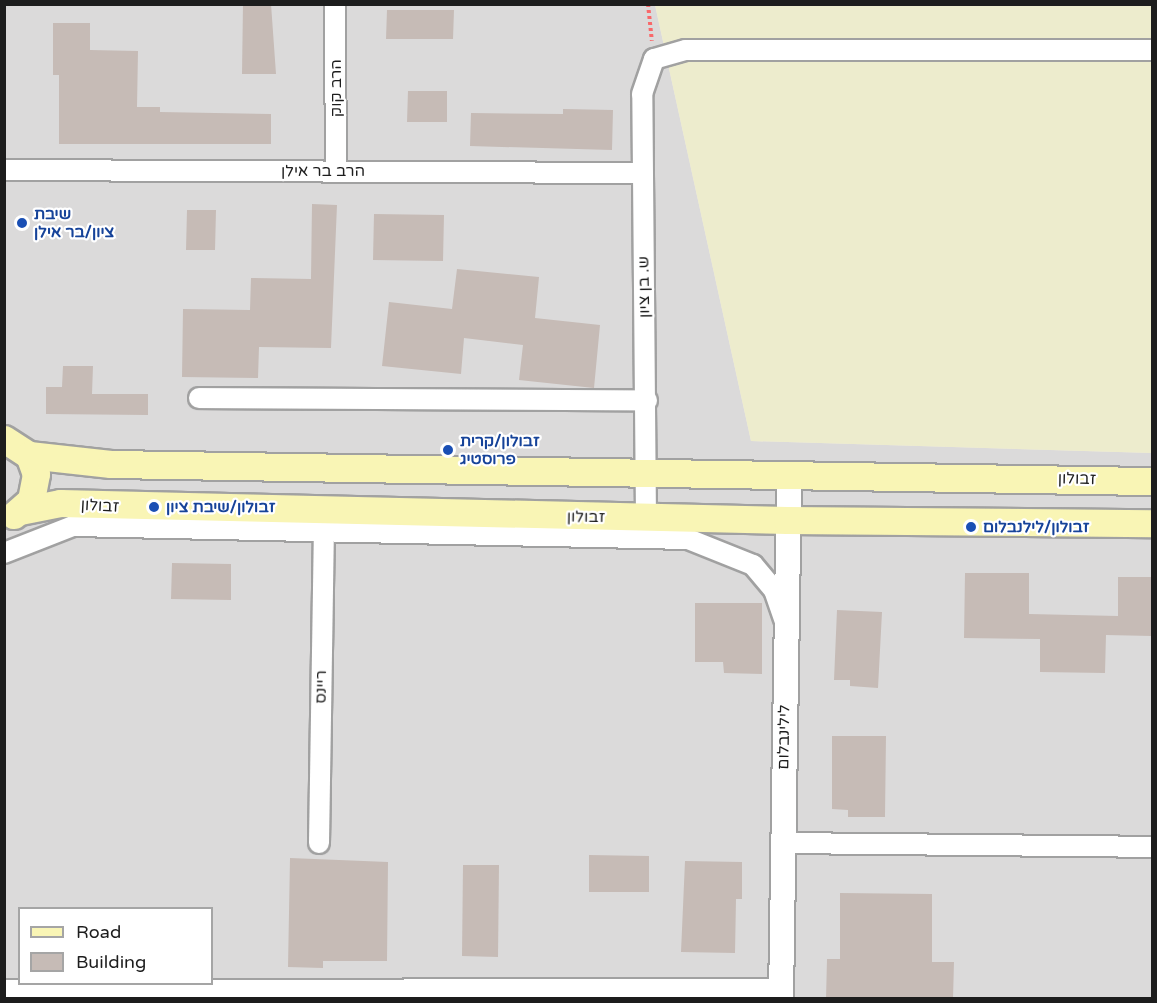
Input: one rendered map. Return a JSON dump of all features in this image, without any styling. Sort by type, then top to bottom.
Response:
[{"type":"main road","points":[[4,439],[29,455],[36,474],[34,492],[12,514]]},
{"type":"main road","name":"זבולון","points":[[29,455],[111,464],[1152,481]]},
{"type":"main road","name":"זבולון","points":[[12,514],[60,503],[646,518],[1152,523]]},
{"type":"street","name":"הרב קוק","points":[[335,4],[336,171]]},
{"type":"street","points":[[654,59],[686,50],[1152,50]]},
{"type":"street","name":"ש. בן ציון","points":[[646,518],[647,400],[641,173],[643,83],[654,59]]},
{"type":"street","name":"הרב בר אילן","points":[[4,170],[641,173]]},
{"type":"street","points":[[199,398],[647,400]]},
{"type":"street","name":"לילינבלום","points":[[781,994],[789,475]]},
{"type":"street","name":"זבולון","points":[[4,553],[54,530],[73,526],[688,539],[753,565],[774,590],[786,622]]},
{"type":"street","name":"ריינס","points":[[319,843],[324,531]]},
{"type":"street","points":[[783,843],[1152,847]]},
{"type":"street","points":[[4,990],[781,994]]},
{"type":"path","points":[[648,4],[654,59]]},
{"type":"shaded area","points":[[5,5],[655,5],[751,441],[1152,453],[1152,998],[5,998]]},
{"type":"green space","points":[[655,5],[1152,5],[1152,453],[751,441]]},
{"type":"building","points":[[243,4],[271,4],[276,74],[242,74]]},
{"type":"building","points":[[387,10],[454,10],[453,39],[386,39]]},
{"type":"building","points":[[53,23],[90,23],[90,50],[138,51],[137,107],[160,107],[160,112],[271,114],[271,144],[59,144],[59,75],[53,75]]},
{"type":"building","points":[[408,91],[447,91],[447,122],[407,122]]},
{"type":"building","points":[[563,109],[613,110],[612,150],[470,146],[471,113],[563,114]]},
{"type":"building","points":[[312,204],[337,205],[331,348],[259,347],[258,378],[182,377],[183,309],[250,310],[251,278],[311,279]]},
{"type":"building","points":[[187,210],[216,210],[215,250],[186,250]]},
{"type":"building","points":[[374,214],[444,215],[443,261],[373,260]]},
{"type":"building","points":[[457,269],[539,277],[535,318],[600,325],[594,388],[519,380],[523,345],[464,338],[461,374],[382,366],[389,302],[452,309]]},
{"type":"building","points":[[63,366],[93,366],[92,394],[148,394],[148,415],[46,414],[46,387],[62,387]]},
{"type":"building","points":[[172,563],[231,564],[231,600],[171,599]]},
{"type":"building","points":[[965,573],[1029,573],[1029,614],[1118,616],[1118,577],[1152,577],[1152,636],[1106,635],[1105,673],[1040,672],[1040,639],[964,638]]},
{"type":"building","points":[[695,603],[762,603],[762,674],[724,673],[723,662],[695,662]]},
{"type":"building","points":[[837,610],[882,612],[878,688],[850,686],[850,680],[834,680]]},
{"type":"building","points":[[832,736],[886,736],[885,817],[848,817],[848,810],[832,809]]},
{"type":"building","points":[[589,855],[649,856],[649,892],[589,892]]},
{"type":"building","points":[[290,858],[388,862],[387,961],[323,961],[323,968],[288,967]]},
{"type":"building","points":[[685,861],[742,862],[742,899],[736,899],[735,953],[681,952]]},
{"type":"building","points":[[463,865],[499,865],[498,957],[462,956]]},
{"type":"building","points":[[840,893],[932,894],[932,962],[954,962],[953,999],[826,999],[827,959],[840,959]]},
{"type":"place","name":"שיבת ציון/בר אילן","points":[[22,223]]},
{"type":"place","name":"זבולון/קרית פרוסטיג","points":[[448,450]]},
{"type":"place","name":"זבולון/שיבת ציון","points":[[154,507]]},
{"type":"place","name":"זבולון/לילנבלום","points":[[971,527]]}]
